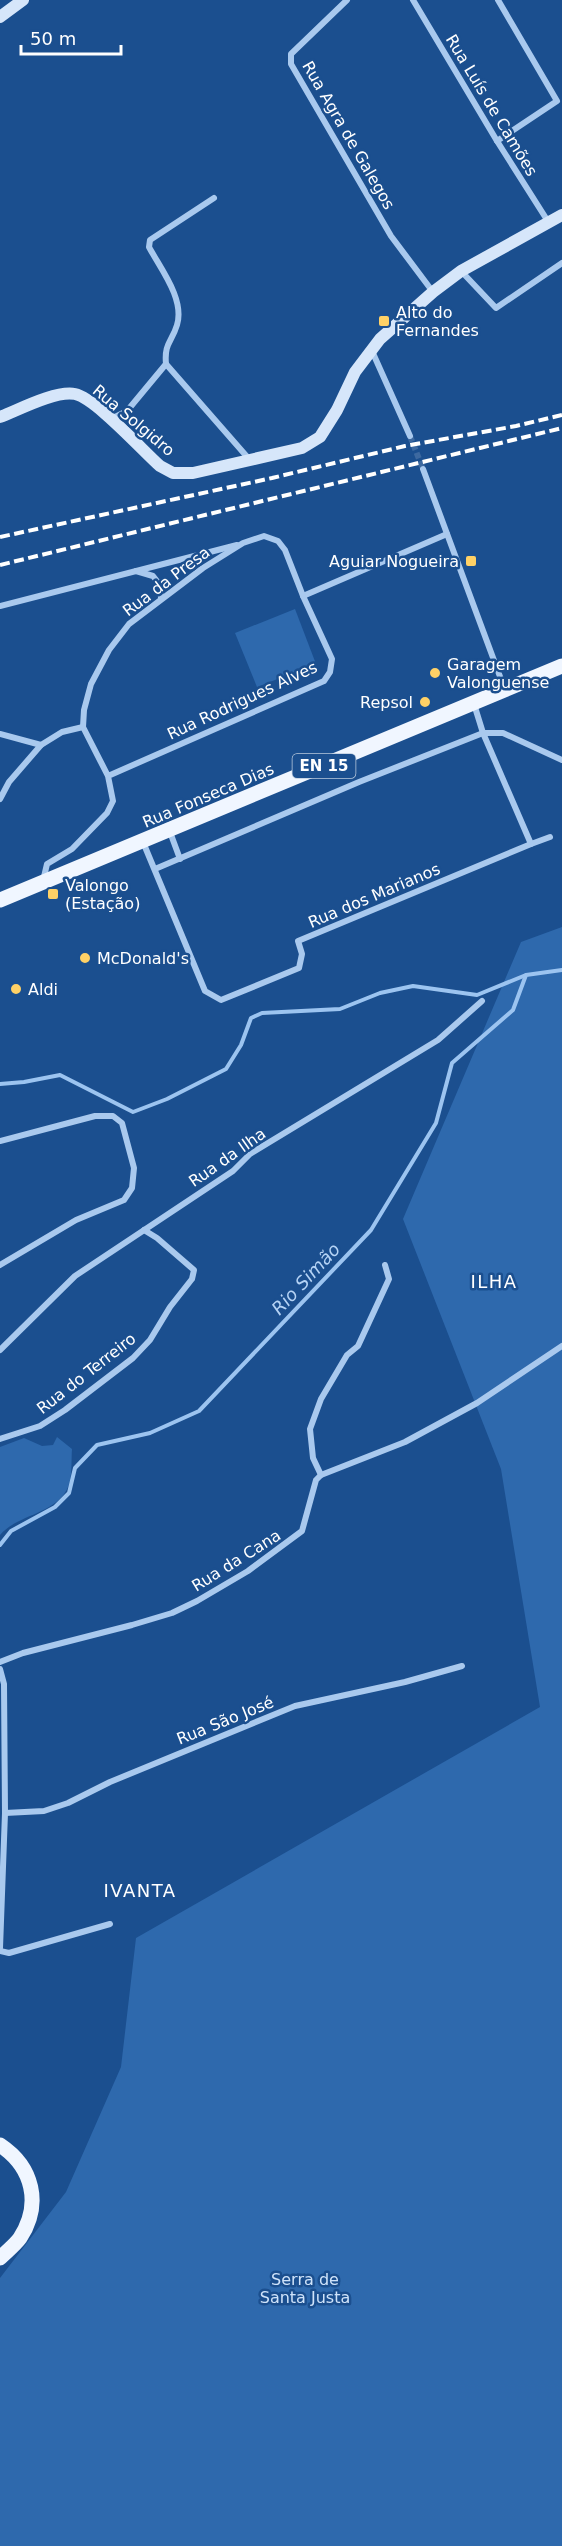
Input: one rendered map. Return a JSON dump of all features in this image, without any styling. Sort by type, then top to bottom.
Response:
[{"type":"main road","name":"Rua Fonseca Dias","points":[[0,900],[562,666]]},
{"type":"main road","points":[[0,2145],[15,2155],[27,2172],[33,2196],[29,2219],[19,2239],[0,2258]]},
{"type":"street","points":[[0,17],[23,0]]},
{"type":"street","name":"Rua Agra de Galegos","points":[[347,0],[291,54],[291,64],[391,236],[433,292]]},
{"type":"street","name":"Rua Luís de Camões","points":[[413,0],[549,223]]},
{"type":"street","points":[[497,141],[557,101],[498,0]]},
{"type":"street","points":[[214,198],[150,240],[149,246],[173,291],[179,308],[178,324],[165,351],[166,364],[249,459]]},
{"type":"street","name":"Rua Solgidro","points":[[0,417],[53,396],[75,393],[111,419],[159,466],[173,472],[193,473],[302,448],[320,437],[337,410],[355,372],[380,339],[433,292],[461,271],[562,214]]},
{"type":"street","points":[[461,271],[496,308],[562,262]]},
{"type":"street","points":[[371,350],[410,436]]},
{"type":"street","points":[[111,419],[127,411],[166,364]]},
{"type":"street","points":[[423,469],[506,690]]},
{"type":"street","points":[[303,596],[447,534]]},
{"type":"street","name":"Rua da Presa","points":[[83,727],[84,710],[92,684],[109,650],[129,624],[160,598],[243,543],[264,536],[279,541],[285,550],[303,596]]},
{"type":"street","points":[[0,606],[243,543]]},
{"type":"street","points":[[135,571],[153,576],[160,585],[160,598]]},
{"type":"street","name":"Rua Rodrigues Alves","points":[[108,776],[324,681],[330,672],[332,659],[303,596]]},
{"type":"street","points":[[473,703],[483,733],[531,844]]},
{"type":"street","points":[[0,799],[9,782],[41,745],[62,732],[83,727],[108,776],[113,801],[106,813],[72,849],[47,864],[43,882]]},
{"type":"street","points":[[155,869],[359,782],[483,733],[503,733],[562,760]]},
{"type":"street","points":[[0,734],[41,745]]},
{"type":"street","points":[[169,830],[180,859]]},
{"type":"street","name":"Rua dos Marianos","points":[[143,842],[205,991],[221,1000],[299,968],[302,954],[298,941],[550,837]]},
{"type":"street","name":"Rua da Ilha","points":[[0,1350],[75,1276],[233,1171],[250,1154],[438,1040],[482,1001]]},
{"type":"street","points":[[0,1141],[95,1116],[113,1116],[122,1123],[134,1168],[132,1188],[124,1200],[76,1220],[0,1265]]},
{"type":"street","name":"Rua do Terreiro","points":[[0,1440],[40,1426],[65,1410],[133,1358],[150,1340],[170,1307],[192,1279],[194,1270],[157,1238],[144,1230]]},
{"type":"street","points":[[385,1265],[389,1279],[358,1346],[347,1355],[321,1399],[310,1429],[313,1458],[321,1475],[405,1442],[477,1403],[562,1346]]},
{"type":"street","name":"Rua da Cana","points":[[0,1662],[23,1653],[172,1613],[197,1601],[248,1571],[302,1531],[316,1480],[321,1475]]},
{"type":"street","name":"Rua São José","points":[[5,1813],[44,1811],[68,1803],[110,1782],[295,1706],[405,1682],[462,1666]]},
{"type":"street","points":[[0,1669],[3,1684],[5,1813],[0,1949],[9,1953],[110,1924]]},
{"type":"green space","points":[[295,609],[316,664],[257,687],[235,633]]},
{"type":"green space","name":"Serra de Santa Justa","points":[[562,927],[562,2546],[0,2546],[0,2278],[66,2192],[121,2067],[136,1938],[540,1707],[501,1469],[403,1219],[521,942]]},
{"type":"green space","points":[[57,1437],[72,1449],[71,1476],[66,1491],[53,1505],[7,1528],[0,1535],[0,1447],[24,1438],[42,1446],[53,1445]]},
{"type":"waterway","name":"Rio Simão","points":[[0,1545],[11,1531],[55,1507],[69,1493],[75,1468],[97,1445],[150,1433],[199,1411],[371,1230],[436,1123],[452,1063],[513,1010],[526,975],[562,970]]},
{"type":"waterway","points":[[0,1084],[60,1075],[133,1112],[167,1099],[226,1069],[241,1045],[251,1018],[262,1013],[340,1009],[380,993],[413,986],[477,995],[526,975]]},
{"type":"tunnel","points":[[410,436],[423,469]]},
{"type":"railway","points":[[0,537],[272,478],[405,446],[516,426],[562,415]]},
{"type":"railway","points":[[0,565],[562,428]]},
{"type":"place","name":"Alto do Fernandes","points":[[384,321]]},
{"type":"place","name":"Aguiar Nogueira","points":[[471,561]]},
{"type":"place","name":"Garagem Valonguense","points":[[435,673]]},
{"type":"place","name":"Repsol","points":[[425,702]]},
{"type":"place","name":"Valongo (Estação)","points":[[53,894]]},
{"type":"place","name":"McDonald's","points":[[85,958]]},
{"type":"place","name":"Aldi","points":[[16,989]]},
{"type":"district","name":"ILHA","points":[[494,1282]]},
{"type":"district","name":"IVANTA","points":[[140,1891]]}]
